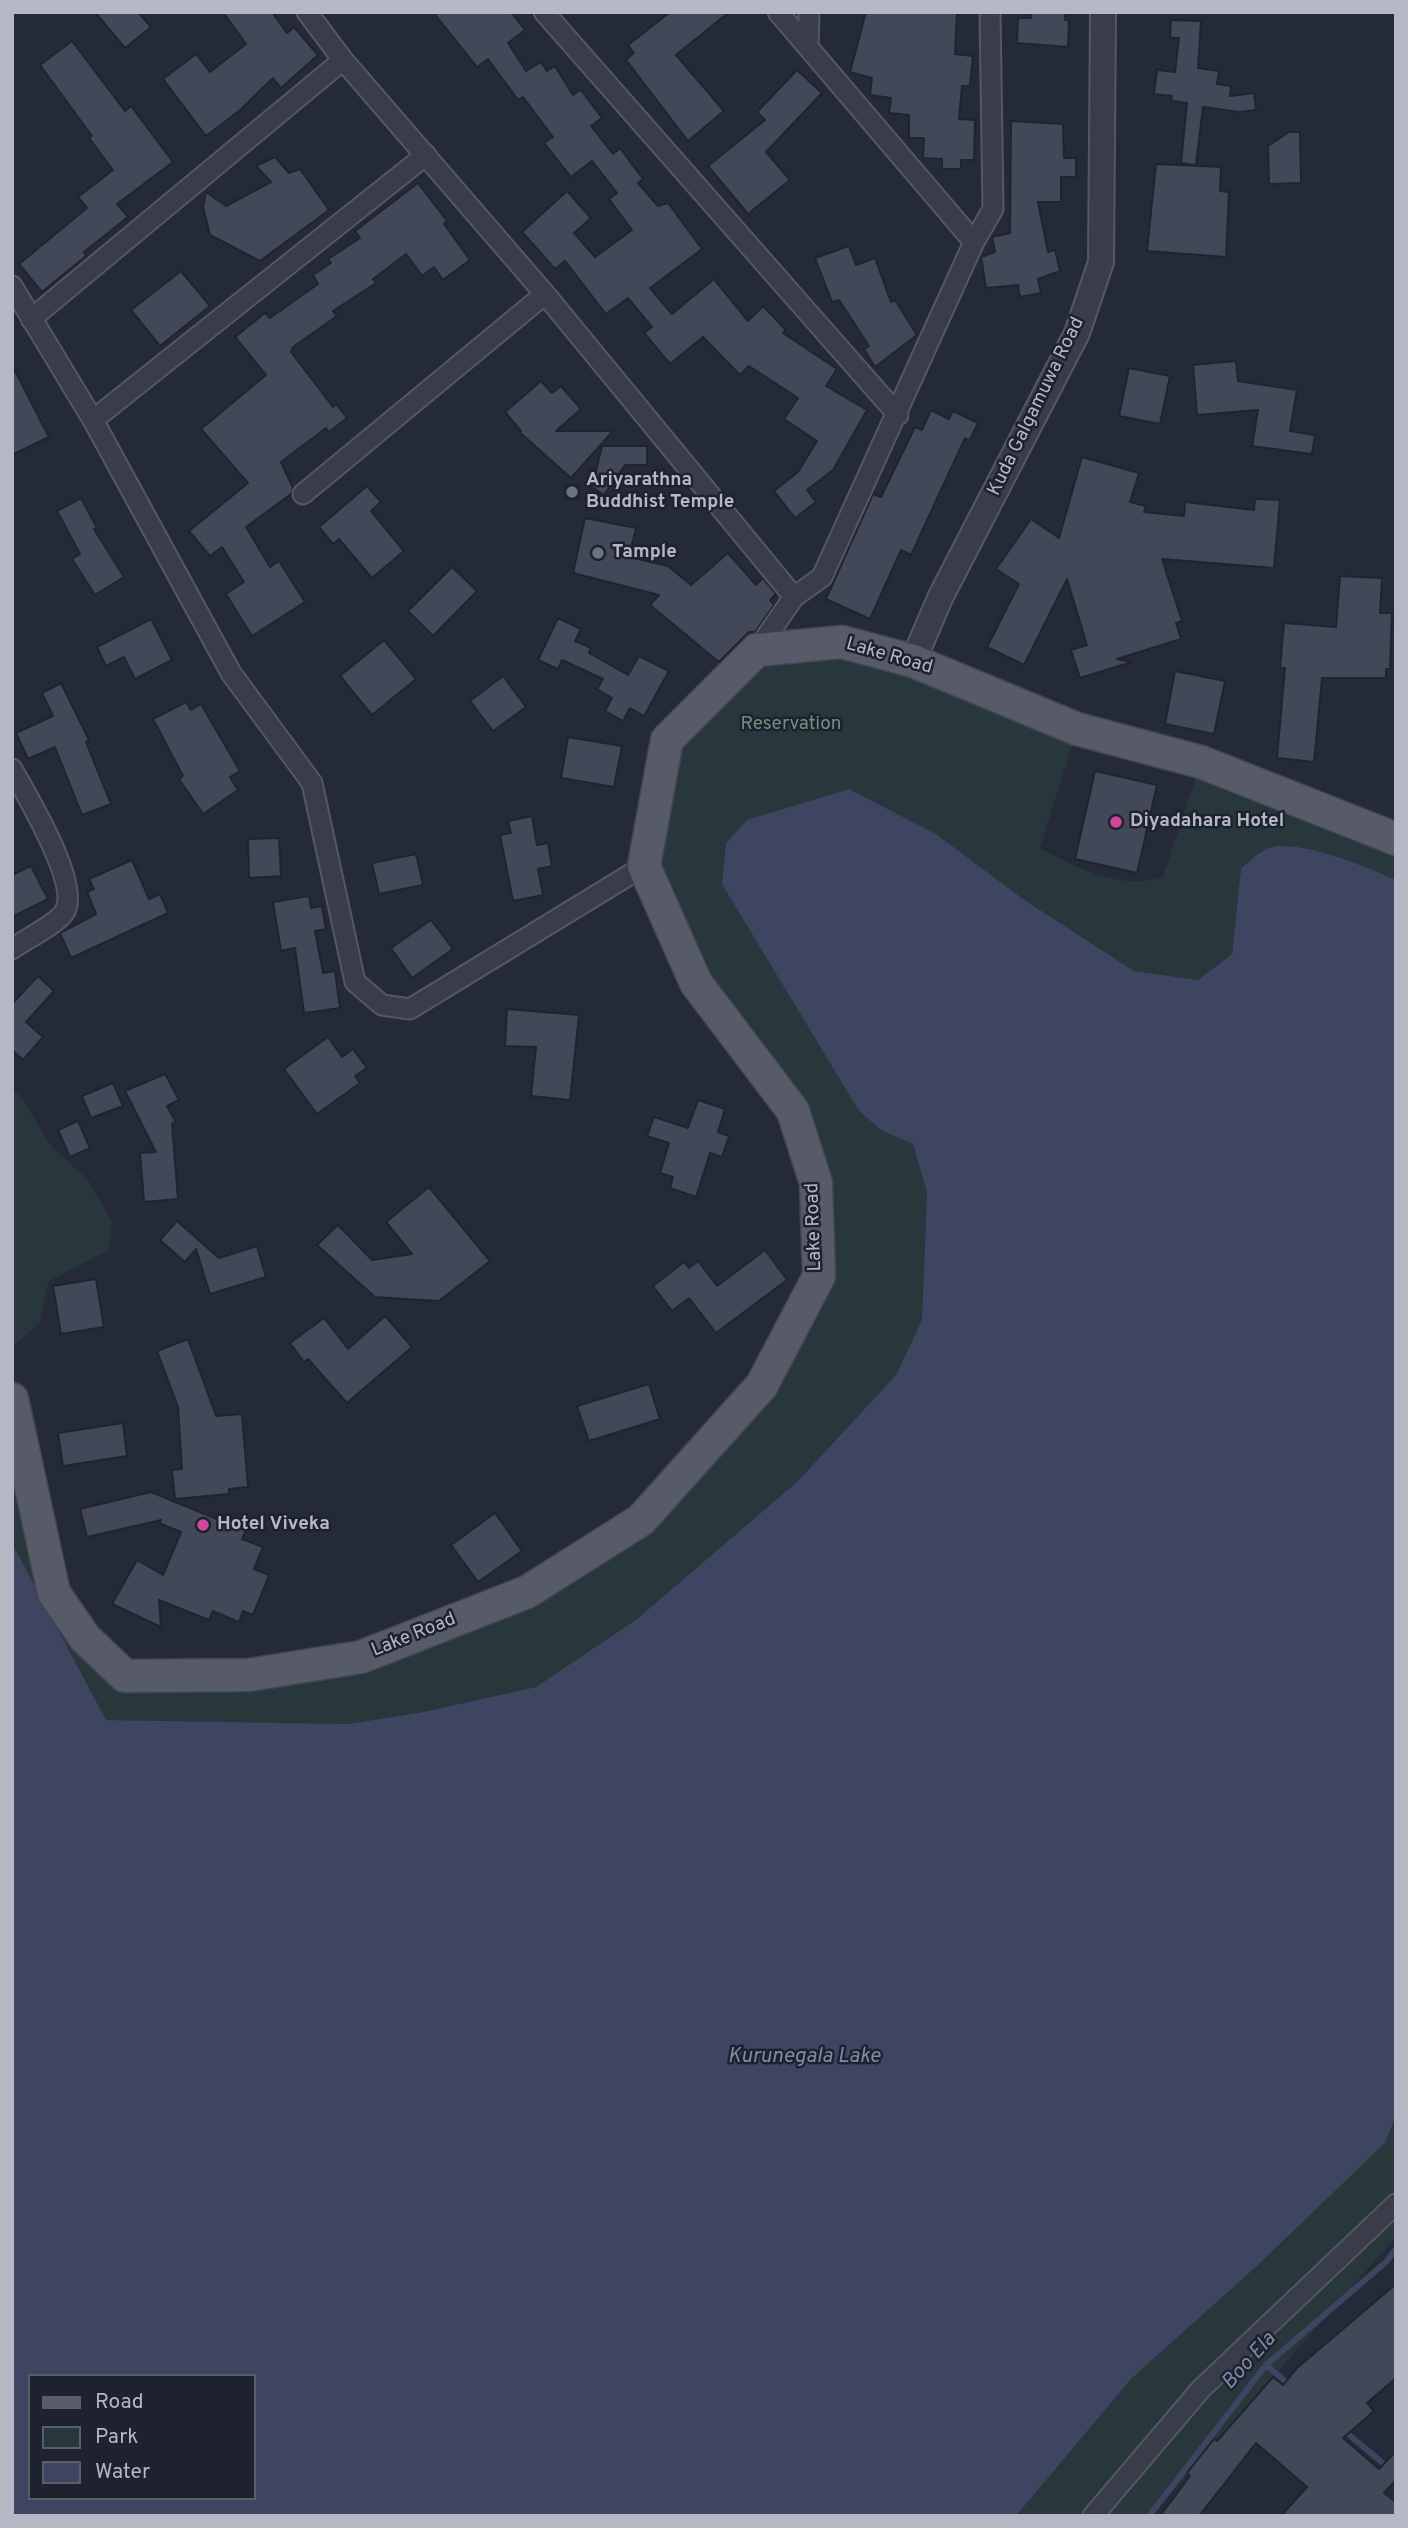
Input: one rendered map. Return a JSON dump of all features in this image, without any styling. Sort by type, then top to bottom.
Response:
[{"type":"main road","name":"Lake Road","points":[[757,650],[842,642],[913,661],[1077,729],[1201,762],[1396,839]]},
{"type":"main road","points":[[645,866],[667,740],[757,650]]},
{"type":"main road","name":"Lake Road","points":[[12,1399],[54,1593],[85,1638],[125,1676],[250,1675],[361,1657],[527,1592],[641,1520],[762,1385],[819,1276],[816,1183],[793,1111],[696,983],[645,866]]},
{"type":"street","points":[[307,12],[343,60],[545,294],[794,597]]},
{"type":"street","points":[[544,12],[898,415]]},
{"type":"street","points":[[778,12],[974,242]]},
{"type":"street","points":[[808,47],[809,12]]},
{"type":"street","points":[[757,650],[794,597],[822,577],[898,415],[974,242],[993,209],[990,12]]},
{"type":"street","name":"Kuda Galgamuwa Road","points":[[913,661],[941,596],[1077,334],[1101,262],[1103,12]]},
{"type":"street","points":[[31,319],[343,60]]},
{"type":"street","points":[[93,420],[426,155]]},
{"type":"street","points":[[12,286],[93,420],[231,673],[312,783],[355,982],[382,1005],[410,1009],[645,866]]},
{"type":"street","points":[[303,494],[545,294]]},
{"type":"street","points":[[12,769],[53,844],[69,898],[64,914],[12,948]]},
{"type":"street","points":[[1093,2516],[1201,2389],[1396,2204]]},
{"type":"green space","name":"Reservation","points":[[842,642],[1077,729],[1040,848],[1084,870],[1131,881],[1163,877],[1201,762],[1396,839],[1396,880],[1315,850],[1282,846],[1266,849],[1241,867],[1232,954],[1198,980],[1134,971],[1023,899],[936,834],[849,789],[747,821],[726,843],[813,1032],[859,1111],[881,1130],[913,1143],[927,1192],[922,1320],[896,1375],[798,1481],[637,1619],[536,1687],[423,1712],[348,1724],[106,1720],[12,1543],[12,1399],[54,1593],[126,1676],[361,1657],[641,1520],[762,1385],[819,1276],[793,1111],[696,983],[644,866],[667,740],[757,650]]},
{"type":"green space","points":[[12,1089],[23,1099],[51,1146],[88,1180],[112,1221],[109,1250],[49,1281],[39,1323],[12,1348]]},
{"type":"green space","points":[[1396,2116],[1396,2237],[1151,2516],[1016,2516],[1131,2379],[1258,2265],[1385,2143]]},
{"type":"water","name":"Kurunegala Lake","points":[[849,789],[936,834],[1023,899],[1134,971],[1198,980],[1232,954],[1241,868],[1268,848],[1281,846],[1314,850],[1396,880],[1396,2116],[1385,2143],[1258,2265],[1131,2379],[1016,2516],[12,2516],[12,1543],[106,1720],[348,1724],[423,1712],[536,1687],[637,1619],[798,1481],[896,1375],[922,1320],[927,1192],[913,1144],[881,1130],[859,1111],[722,884],[726,843],[747,820]]},
{"type":"building","points":[[95,12],[138,12],[151,27],[125,48]]},
{"type":"building","points":[[223,12],[272,12],[287,33],[294,27],[318,55],[281,88],[273,78],[239,111],[206,136],[163,79],[196,54],[210,72],[246,44]]},
{"type":"building","points":[[433,12],[511,12],[525,30],[508,43],[526,71],[541,62],[547,71],[555,66],[573,95],[581,90],[602,118],[591,126],[613,154],[620,148],[643,179],[638,183],[658,206],[668,203],[702,249],[650,288],[672,314],[714,279],[748,321],[763,306],[786,330],[783,333],[837,369],[826,386],[867,410],[833,470],[807,490],[816,502],[795,518],[774,491],[798,472],[817,441],[784,419],[798,398],[749,366],[740,375],[703,337],[670,364],[644,333],[652,327],[628,298],[606,314],[565,261],[555,269],[522,232],[567,191],[591,218],[574,233],[595,257],[632,230],[609,199],[617,193],[592,161],[571,177],[544,143],[553,137],[523,97],[518,100],[488,59],[477,67]]},
{"type":"building","points":[[670,12],[729,12],[676,55],[724,111],[688,141],[626,60],[634,53],[628,45]]},
{"type":"building","points":[[866,12],[957,12],[955,54],[973,56],[970,86],[962,86],[959,119],[975,120],[974,160],[961,160],[961,169],[942,169],[942,159],[923,158],[924,138],[909,138],[909,115],[889,113],[891,98],[870,95],[872,78],[850,72]]},
{"type":"building","points":[[1031,12],[1065,12],[1065,20],[1069,20],[1068,47],[1017,43],[1018,18],[1031,18]]},
{"type":"building","points":[[1171,20],[1201,21],[1198,68],[1219,71],[1217,84],[1231,86],[1230,96],[1254,93],[1256,110],[1239,112],[1203,107],[1196,165],[1181,163],[1187,103],[1171,101],[1172,96],[1154,94],[1157,70],[1175,72],[1179,38],[1170,38]]},
{"type":"building","points":[[72,41],[125,111],[131,106],[173,162],[117,204],[128,217],[84,252],[86,256],[42,292],[19,264],[87,208],[78,197],[113,170],[89,138],[92,136],[40,65]]},
{"type":"building","points":[[797,70],[822,93],[766,152],[790,180],[748,214],[708,166],[765,120],[757,112]]},
{"type":"building","points":[[1011,121],[1063,124],[1064,158],[1076,158],[1076,177],[1061,177],[1061,202],[1038,202],[1048,252],[1055,250],[1060,271],[1038,279],[1041,293],[1020,297],[1018,285],[986,288],[981,257],[995,252],[992,237],[1010,233]]},
{"type":"building","points":[[1289,132],[1300,132],[1301,183],[1269,184],[1268,146]]},
{"type":"building","points":[[275,157],[289,173],[300,169],[329,210],[260,261],[210,235],[203,207],[206,192],[226,206],[271,182],[256,166]]},
{"type":"building","points":[[1156,164],[1221,167],[1220,191],[1229,192],[1226,257],[1147,251]]},
{"type":"building","points":[[418,183],[447,221],[444,224],[470,260],[443,280],[434,267],[422,276],[406,254],[373,279],[376,283],[333,311],[337,316],[293,347],[291,352],[333,407],[336,404],[347,418],[329,432],[326,428],[281,462],[293,488],[291,494],[246,527],[270,567],[279,561],[305,602],[252,636],[226,594],[244,582],[222,547],[210,556],[189,531],[248,483],[201,429],[266,375],[235,337],[265,313],[270,318],[318,284],[313,275],[331,263],[328,259],[360,238],[355,231]]},
{"type":"building","points":[[849,246],[856,265],[875,258],[891,302],[895,300],[917,335],[875,367],[864,349],[869,346],[839,300],[832,302],[815,258]]},
{"type":"building","points":[[181,271],[210,306],[160,346],[131,310]]},
{"type":"building","points":[[1236,361],[1238,381],[1297,390],[1290,431],[1315,435],[1312,454],[1252,446],[1258,410],[1197,415],[1193,365]]},
{"type":"building","points":[[12,365],[49,437],[12,455]]},
{"type":"building","points":[[1129,368],[1170,376],[1160,424],[1119,416]]},
{"type":"building","points":[[541,381],[552,393],[561,386],[581,409],[556,431],[613,431],[571,478],[518,431],[521,431],[505,412]]},
{"type":"building","points":[[931,410],[949,419],[953,411],[978,423],[969,441],[965,438],[911,555],[901,550],[870,619],[826,599],[873,494],[881,497],[915,427],[922,430]]},
{"type":"building","points":[[602,446],[647,446],[647,465],[625,465],[604,495],[592,487]]},
{"type":"building","points":[[1082,457],[1139,473],[1130,502],[1146,506],[1144,512],[1184,516],[1185,502],[1254,510],[1255,499],[1280,500],[1274,568],[1162,559],[1182,621],[1176,623],[1181,639],[1117,659],[1132,662],[1080,678],[1071,650],[1087,645],[1067,579],[1024,665],[987,647],[1019,584],[996,569],[1031,519],[1059,538]]},
{"type":"building","points":[[367,486],[381,502],[371,511],[404,551],[372,578],[339,539],[333,544],[319,527]]},
{"type":"building","points":[[81,498],[97,528],[94,529],[124,577],[95,595],[72,559],[80,554],[57,511]]},
{"type":"building","points":[[585,518],[636,528],[629,557],[668,566],[691,585],[728,553],[756,585],[763,578],[776,594],[770,600],[774,605],[755,632],[749,632],[719,662],[650,605],[659,595],[573,573]]},
{"type":"building","points":[[452,567],[477,591],[433,636],[408,611]]},
{"type":"building","points":[[1340,576],[1382,578],[1380,613],[1392,613],[1390,669],[1386,669],[1386,678],[1322,678],[1314,762],[1277,758],[1285,668],[1280,668],[1284,623],[1336,627]]},
{"type":"building","points":[[558,618],[581,629],[575,641],[591,648],[589,653],[628,675],[639,656],[669,671],[644,716],[630,708],[623,721],[605,711],[612,698],[597,689],[603,679],[562,660],[558,669],[538,660]]},
{"type":"building","points":[[151,619],[172,660],[135,679],[124,657],[106,666],[97,647]]},
{"type":"building","points":[[384,640],[416,679],[372,715],[340,676]]},
{"type":"building","points":[[1175,671],[1225,681],[1214,734],[1165,724]]},
{"type":"building","points":[[503,676],[526,707],[493,731],[470,701]]},
{"type":"building","points":[[61,683],[89,740],[86,742],[111,804],[82,815],[55,747],[28,759],[16,733],[53,716],[42,693]]},
{"type":"building","points":[[186,702],[191,710],[201,704],[240,771],[230,777],[238,790],[203,814],[179,779],[183,776],[153,719]]},
{"type":"building","points":[[568,737],[622,746],[614,787],[561,778]]},
{"type":"building","name":"Diyadahara Hotel","points":[[1095,771],[1157,785],[1137,873],[1075,859]]},
{"type":"building","points":[[532,816],[537,845],[548,843],[552,866],[538,869],[543,895],[513,901],[500,835],[511,833],[508,821]]},
{"type":"building","points":[[279,838],[281,876],[249,878],[248,839]]},
{"type":"building","points":[[416,854],[423,885],[379,894],[372,863]]},
{"type":"building","points":[[132,860],[149,899],[160,894],[168,913],[71,958],[60,933],[96,914],[87,892],[94,889],[89,879]]},
{"type":"building","points":[[31,866],[48,899],[12,917],[12,875]]},
{"type":"building","points":[[309,896],[311,908],[322,906],[326,929],[315,931],[323,973],[335,971],[340,1008],[304,1013],[295,948],[281,951],[273,902]]},
{"type":"building","points":[[431,920],[453,949],[412,978],[391,948]]},
{"type":"building","points":[[38,976],[54,991],[26,1022],[43,1037],[23,1060],[12,1050],[12,1004]]},
{"type":"building","points":[[507,1009],[579,1015],[570,1100],[531,1096],[536,1047],[505,1046]]},
{"type":"building","points":[[328,1037],[342,1057],[353,1049],[367,1068],[355,1076],[360,1083],[317,1114],[284,1069]]},
{"type":"building","points":[[165,1074],[179,1100],[167,1106],[176,1122],[172,1124],[178,1199],[144,1202],[140,1153],[156,1152],[125,1091]]},
{"type":"building","points":[[113,1083],[123,1106],[91,1118],[82,1096]]},
{"type":"building","points":[[698,1100],[725,1109],[718,1132],[729,1136],[722,1157],[710,1153],[696,1197],[670,1188],[673,1177],[660,1173],[669,1143],[647,1136],[654,1117],[688,1128]]},
{"type":"building","points":[[78,1121],[90,1148],[70,1157],[58,1130]]},
{"type":"building","points":[[429,1187],[490,1261],[439,1301],[375,1297],[317,1245],[338,1225],[372,1260],[412,1254],[386,1222]]},
{"type":"building","points":[[177,1221],[219,1258],[257,1246],[266,1277],[210,1294],[196,1249],[185,1262],[160,1240]]},
{"type":"building","points":[[765,1250],[787,1280],[716,1333],[689,1298],[672,1311],[653,1286],[684,1262],[689,1268],[698,1261],[717,1286]]},
{"type":"building","points":[[96,1279],[104,1327],[61,1334],[53,1286]]},
{"type":"building","points":[[385,1316],[412,1347],[347,1403],[308,1359],[304,1362],[290,1343],[324,1318],[348,1349]]},
{"type":"building","points":[[188,1339],[216,1416],[242,1414],[248,1487],[229,1489],[229,1494],[175,1499],[172,1470],[182,1469],[178,1407],[157,1351]]},
{"type":"building","points":[[649,1384],[660,1419],[589,1441],[577,1406]]},
{"type":"building","points":[[123,1423],[127,1456],[63,1466],[58,1433]]},
{"type":"building","points":[[151,1492],[246,1531],[242,1539],[263,1547],[254,1569],[269,1575],[253,1615],[243,1611],[239,1622],[213,1611],[209,1620],[159,1600],[161,1627],[112,1604],[137,1560],[163,1575],[181,1532],[159,1523],[161,1520],[87,1537],[80,1509]]},
{"type":"building","points":[[495,1513],[522,1551],[478,1582],[451,1545]]},
{"type":"building","points":[[1396,2284],[1396,2378],[1367,2403],[1374,2411],[1343,2438],[1379,2469],[1396,2451],[1396,2480],[1384,2493],[1396,2502],[1396,2516],[1281,2516],[1307,2487],[1256,2443],[1199,2516],[1160,2516],[1190,2476],[1187,2473],[1214,2439],[1217,2441],[1273,2377],[1283,2385],[1297,2368]]},
{"type":"waterway","name":"Boo Ela","points":[[1149,2516],[1266,2365],[1386,2262],[1396,2249]]},
{"type":"waterway","points":[[1266,2365],[1292,2387]]},
{"type":"waterway","points":[[1343,2430],[1389,2468]]},
{"type":"place","name":"Ariyarathna Buddhist Temple","points":[[572,492]]},
{"type":"place","name":"Tample","points":[[598,553]]},
{"type":"place","name":"Diyadahara Hotel","points":[[1116,822]]},
{"type":"place","name":"Hotel Viveka","points":[[203,1525]]}]
